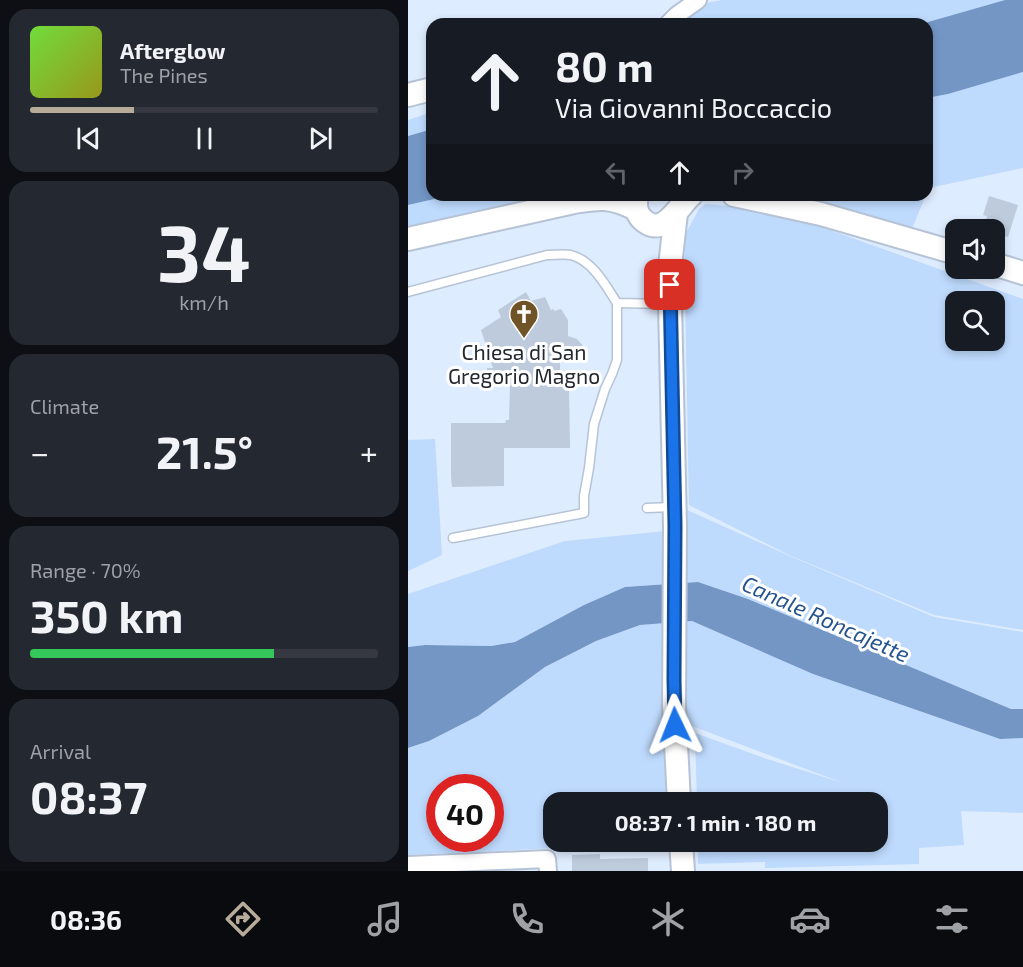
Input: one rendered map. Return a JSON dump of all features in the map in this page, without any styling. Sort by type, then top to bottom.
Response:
[{"type":"street","points":[[674,18],[698,0]]},
{"type":"street","points":[[408,95],[426,90]]},
{"type":"street","points":[[408,239],[580,201]]},
{"type":"street","points":[[617,201],[642,210],[661,225],[670,220],[680,203]]},
{"type":"street","points":[[761,201],[821,214],[945,250]]},
{"type":"street","points":[[678,792],[674,705],[675,524],[670,266],[680,203]]},
{"type":"street","points":[[642,210],[664,243],[670,266]]},
{"type":"street","points":[[1005,267],[1023,273]]},
{"type":"street","points":[[681,852],[682,871]]},
{"type":"street","points":[[408,866],[547,859],[548,871]]},
{"type":"lane","points":[[408,292],[547,255],[570,255],[587,263],[617,303],[616,360],[594,424],[590,468],[584,496],[585,513],[453,538]]},
{"type":"lane","points":[[617,303],[670,304]]},
{"type":"lane","points":[[647,508],[675,524]]},
{"type":"shaded area","points":[[722,0],[1005,0],[933,21],[933,18],[687,18],[702,4]]},
{"type":"shaded area","points":[[1005,0],[1023,0],[1023,72],[933,97],[933,21]]},
{"type":"shaded area","points":[[1023,72],[1023,168],[933,187],[933,97]]},
{"type":"shaded area","points":[[426,114],[426,131],[408,136],[408,120]]},
{"type":"shaded area","points":[[426,131],[426,201],[408,205],[408,136]]},
{"type":"shaded area","points":[[426,201],[549,201],[408,233],[408,205]]},
{"type":"shaded area","points":[[803,201],[924,201],[906,243]]},
{"type":"shaded area","points":[[706,204],[774,210],[945,271],[945,279],[967,279],[1001,291],[945,291],[945,351],[1005,351],[1005,293],[1023,299],[1023,630],[934,615],[791,556],[689,505],[684,237],[699,209]]},
{"type":"shaded area","points":[[435,439],[442,555],[408,571],[408,440]]},
{"type":"shaded area","points":[[676,505],[934,617],[1023,632],[1023,709],[1011,709],[748,599],[698,582],[625,587],[584,605],[515,642],[491,646],[408,647],[408,594],[565,541],[677,530]]},
{"type":"shaded area","points":[[698,582],[748,599],[1011,709],[1023,709],[1023,738],[1000,739],[813,674],[692,621],[640,625],[596,641],[545,667],[478,716],[429,741],[408,748],[408,647],[491,646],[515,642],[584,605],[625,587]]},
{"type":"shaded area","points":[[692,621],[813,674],[1000,739],[1023,738],[1023,813],[961,811],[964,845],[919,848],[919,864],[765,868],[765,862],[698,864],[698,852],[888,852],[888,792],[697,792],[695,733],[843,783],[663,715],[666,792],[543,792],[543,849],[504,850],[504,774],[426,774],[426,852],[471,852],[408,855],[408,748],[429,741],[478,716],[545,667],[596,641],[640,625]]},
{"type":"building","points":[[989,196],[1018,205],[1008,237],[1005,236],[1005,219],[986,219],[987,216],[983,215]]},
{"type":"building","points":[[526,292],[531,301],[545,297],[551,310],[561,309],[568,320],[568,336],[577,339],[583,346],[578,355],[560,358],[560,387],[569,387],[570,448],[504,448],[504,486],[452,487],[451,423],[505,423],[509,420],[510,383],[488,383],[487,368],[493,368],[481,330],[501,317],[498,310]]},
{"type":"building","points":[[600,854],[600,859],[648,858],[648,871],[572,871],[572,855]]},
{"type":"place","name":"Chiesa di San Gregorio Magno","points":[[524,340]]},
{"type":"route","points":[[670,285],[675,525],[675,725]]},
{"type":"water label","name":"Canale Roncajette","points":[[826,619]]}]
